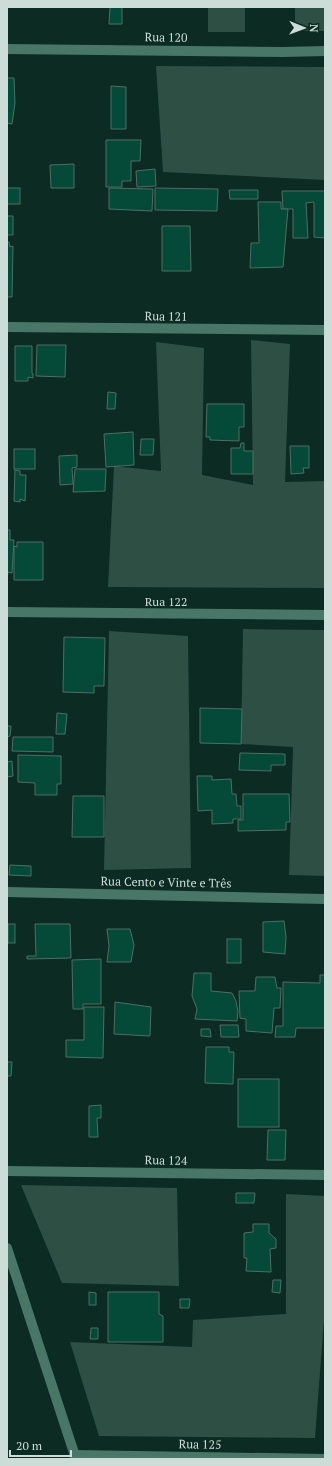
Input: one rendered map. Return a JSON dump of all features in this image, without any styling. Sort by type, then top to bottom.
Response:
[{"type":"street","name":"Rua 120","points":[[7,49],[283,52],[325,51]]},
{"type":"street","name":"Rua 121","points":[[7,327],[325,330]]},
{"type":"street","name":"Rua 122","points":[[7,612],[325,615]]},
{"type":"street","name":"Rua Cento e Vinte e Três","points":[[7,892],[325,899]]},
{"type":"street","name":"Rua 124","points":[[7,1172],[325,1176]]},
{"type":"street","points":[[7,1248],[75,1457]]},
{"type":"street","name":"Rua 125","points":[[75,1457],[325,1459]]},
{"type":"green space","points":[[208,7],[245,7],[245,32],[208,32]]},
{"type":"green space","points":[[295,7],[325,7],[325,31],[295,31]]},
{"type":"green space","points":[[156,66],[325,67],[325,180],[163,172]]},
{"type":"green space","points":[[251,340],[290,344],[285,482],[325,481],[325,588],[108,587],[114,466],[161,471],[156,342],[204,348],[202,475],[253,485]]},
{"type":"green space","points":[[243,629],[325,630],[325,876],[289,875],[293,747],[241,744]]},
{"type":"green space","points":[[109,631],[188,636],[191,868],[104,870]]},
{"type":"green space","points":[[21,1185],[177,1188],[179,1286],[62,1283]]},
{"type":"green space","points":[[286,1194],[325,1196],[325,1307],[315,1438],[99,1436],[70,1342],[192,1347],[193,1320],[286,1314]]},
{"type":"building","points":[[110,7],[122,7],[122,24],[109,24]]},
{"type":"building","points":[[7,78],[14,78],[15,103],[12,124],[7,123]]},
{"type":"building","points":[[111,86],[126,87],[126,129],[111,129]]},
{"type":"building","points":[[106,140],[141,140],[140,161],[131,161],[131,181],[122,181],[122,187],[106,187]]},
{"type":"building","points":[[74,164],[74,188],[51,188],[50,165]]},
{"type":"building","points":[[155,169],[156,186],[137,187],[136,171]]},
{"type":"building","points":[[7,188],[20,188],[20,204],[7,204]]},
{"type":"building","points":[[109,188],[153,189],[152,211],[109,209]]},
{"type":"building","points":[[155,188],[218,189],[217,211],[155,210]]},
{"type":"building","points":[[229,190],[258,190],[258,199],[230,199]]},
{"type":"building","points":[[282,191],[325,191],[325,238],[314,237],[314,202],[306,203],[308,238],[293,238],[293,209],[283,209]]},
{"type":"building","points":[[258,202],[281,202],[281,209],[288,209],[283,267],[250,268],[251,243],[259,243]]},
{"type":"building","points":[[7,216],[13,216],[13,235],[7,235]]},
{"type":"building","points":[[162,226],[190,226],[191,271],[162,271]]},
{"type":"building","points":[[7,242],[9,242],[10,247],[13,246],[12,297],[7,297]]},
{"type":"building","points":[[37,345],[66,345],[65,377],[36,376]]},
{"type":"building","points":[[15,346],[32,346],[33,378],[28,377],[28,381],[15,381]]},
{"type":"building","points":[[108,392],[116,393],[115,409],[107,409]]},
{"type":"building","points":[[207,404],[244,404],[244,427],[239,427],[239,441],[210,440],[210,437],[206,437]]},
{"type":"building","points":[[133,432],[134,465],[106,467],[104,434]]},
{"type":"building","points":[[141,439],[154,439],[153,455],[140,455]]},
{"type":"building","points":[[241,443],[244,443],[244,451],[253,451],[253,474],[231,474],[231,448],[240,448]]},
{"type":"building","points":[[290,446],[309,446],[309,468],[303,468],[304,473],[291,474]]},
{"type":"building","points":[[14,449],[35,449],[35,469],[14,469]]},
{"type":"building","points":[[77,455],[77,467],[72,468],[73,484],[60,485],[59,456]]},
{"type":"building","points":[[75,469],[106,469],[105,491],[73,492]]},
{"type":"building","points":[[15,470],[20,471],[20,475],[26,475],[25,501],[20,499],[20,502],[14,501]]},
{"type":"building","points":[[7,530],[10,530],[10,540],[14,540],[12,573],[8,572],[7,579]]},
{"type":"building","points":[[17,542],[43,542],[43,580],[14,580],[14,546],[17,547]]},
{"type":"building","points":[[64,637],[105,638],[104,686],[94,686],[94,693],[63,692]]},
{"type":"building","points":[[200,708],[242,709],[241,744],[200,743]]},
{"type":"building","points":[[57,713],[67,714],[65,734],[56,734]]},
{"type":"building","points":[[7,726],[11,726],[10,736],[7,737]]},
{"type":"building","points":[[13,737],[53,737],[53,752],[12,751]]},
{"type":"building","points":[[240,753],[285,754],[285,765],[271,765],[271,771],[239,770]]},
{"type":"building","points":[[18,755],[61,756],[61,784],[57,784],[57,795],[35,795],[35,783],[18,782]]},
{"type":"building","points":[[12,761],[13,776],[7,777],[7,762]]},
{"type":"building","points":[[197,776],[212,776],[212,780],[231,779],[232,794],[236,794],[237,806],[241,806],[241,819],[233,819],[233,823],[212,824],[212,810],[198,811]]},
{"type":"building","points":[[243,794],[289,794],[290,822],[286,822],[286,830],[238,831],[238,820],[243,820]]},
{"type":"building","points":[[73,796],[104,796],[104,837],[72,837]]},
{"type":"building","points":[[10,865],[31,866],[31,876],[9,875]]},
{"type":"building","points":[[284,921],[286,937],[285,954],[263,952],[263,922]]},
{"type":"building","points":[[8,924],[15,924],[15,943],[8,943]]},
{"type":"building","points":[[35,924],[70,924],[71,958],[27,959],[27,956],[36,956]]},
{"type":"building","points":[[107,929],[130,929],[134,945],[131,962],[107,962],[109,946]]},
{"type":"building","points":[[227,939],[241,939],[241,963],[227,963]]},
{"type":"building","points":[[101,959],[101,1004],[83,1004],[83,1009],[73,1009],[72,960]]},
{"type":"building","points":[[194,973],[211,973],[211,991],[232,993],[236,1001],[238,1011],[237,1021],[195,1019],[197,1009],[192,996]]},
{"type":"building","points":[[320,975],[325,975],[325,1028],[296,1028],[295,1037],[275,1037],[276,1026],[283,1026],[283,982],[320,983]]},
{"type":"building","points":[[256,977],[275,977],[277,988],[281,988],[280,1008],[274,1008],[272,1033],[246,1031],[246,1019],[240,1018],[239,991],[255,991]]},
{"type":"building","points":[[115,1002],[151,1007],[150,1036],[114,1034]]},
{"type":"building","points":[[84,1007],[104,1007],[103,1058],[66,1057],[66,1040],[84,1040]]},
{"type":"building","points":[[220,1025],[238,1025],[239,1037],[221,1037]]},
{"type":"building","points":[[201,1029],[210,1029],[211,1037],[201,1036]]},
{"type":"building","points":[[206,1047],[229,1047],[229,1052],[234,1052],[233,1084],[205,1083]]},
{"type":"building","points":[[7,1062],[12,1062],[11,1076],[7,1076]]},
{"type":"building","points":[[238,1079],[279,1079],[279,1127],[238,1127]]},
{"type":"building","points":[[101,1105],[101,1118],[97,1118],[98,1137],[89,1137],[89,1106]]},
{"type":"building","points":[[268,1130],[286,1130],[285,1160],[267,1160]]},
{"type":"building","points":[[236,1193],[255,1193],[254,1203],[236,1203]]},
{"type":"building","points":[[253,1224],[269,1224],[269,1233],[276,1239],[276,1248],[270,1249],[271,1272],[246,1271],[247,1258],[244,1258],[244,1233],[253,1232]]},
{"type":"building","points":[[273,1280],[281,1280],[280,1293],[272,1292]]},
{"type":"building","points":[[89,1292],[96,1293],[96,1305],[89,1305]]},
{"type":"building","points":[[108,1292],[159,1292],[159,1314],[163,1316],[163,1342],[108,1342]]},
{"type":"building","points":[[180,1299],[190,1299],[189,1308],[180,1308]]},
{"type":"building","points":[[91,1328],[98,1328],[98,1339],[90,1339]]}]
